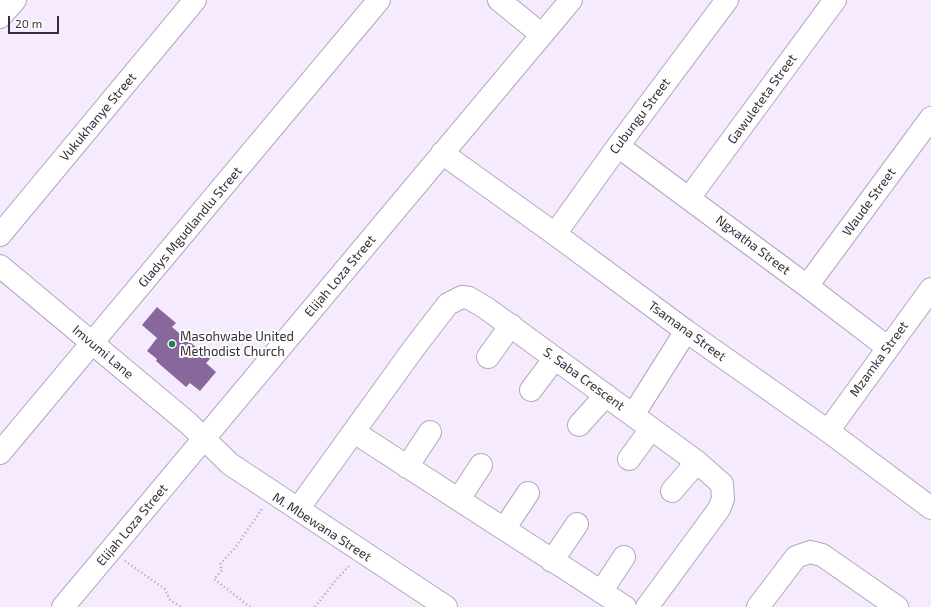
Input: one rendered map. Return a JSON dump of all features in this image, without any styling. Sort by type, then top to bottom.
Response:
[{"type":"street","points":[[0,18],[15,0]]},
{"type":"street","name":"Vukukhanye Street","points":[[0,235],[195,0]]},
{"type":"street","name":"Gladys Mgudlandlu Street","points":[[0,453],[379,0]]},
{"type":"street","points":[[499,0],[542,35]]},
{"type":"street","name":"Elijah Loza Street","points":[[63,607],[571,0]]},
{"type":"street","name":"Cubungu Street","points":[[555,234],[618,146],[727,0]]},
{"type":"street","name":"Gawuleteta Street","points":[[689,198],[836,0]]},
{"type":"street","name":"Waude Street","points":[[807,286],[931,118]]},
{"type":"street","name":"Ngxatha Street","points":[[618,146],[887,347]]},
{"type":"street","name":"Tsamana Street","points":[[442,153],[686,331],[828,431],[931,508]]},
{"type":"street","name":"Imvumi Lane","points":[[0,266],[188,423],[203,439]]},
{"type":"street","name":"Mzamka Street","points":[[828,431],[887,347],[931,289]]},
{"type":"street","name":"S. Saba Crescent","points":[[298,509],[448,304],[462,297],[469,298],[511,325],[697,462],[722,484],[724,499],[719,509],[647,607]]},
{"type":"street","points":[[488,357],[511,325]]},
{"type":"street","points":[[633,415],[686,331]]},
{"type":"street","points":[[531,390],[555,358]]},
{"type":"street","points":[[579,425],[606,395]]},
{"type":"street","points":[[629,459],[651,428]]},
{"type":"street","points":[[354,432],[625,607]]},
{"type":"street","points":[[407,467],[430,432]]},
{"type":"street","name":"M. Mbewana Street","points":[[203,439],[237,470],[446,607]]},
{"type":"street","points":[[672,491],[697,462]]},
{"type":"street","points":[[458,499],[481,465]]},
{"type":"street","points":[[504,529],[528,493]]},
{"type":"street","points":[[552,561],[577,524]]},
{"type":"street","points":[[758,607],[796,558],[810,552],[822,555],[897,607]]},
{"type":"street","points":[[601,592],[624,558]]},
{"type":"path","points":[[250,607],[214,579],[222,570],[220,564],[235,548],[266,504]]},
{"type":"path","points":[[122,559],[165,589],[170,600],[181,607]]},
{"type":"path","points":[[315,607],[336,580],[353,563]]},
{"type":"building","name":"Masohwabe United Methodist Church","points":[[157,307],[176,323],[172,327],[210,359],[206,363],[216,372],[200,391],[190,383],[186,387],[156,361],[157,359],[147,351],[157,338],[142,325]]},
{"type":"place","name":"Masohwabe United Methodist Church","points":[[172,344]]}]
